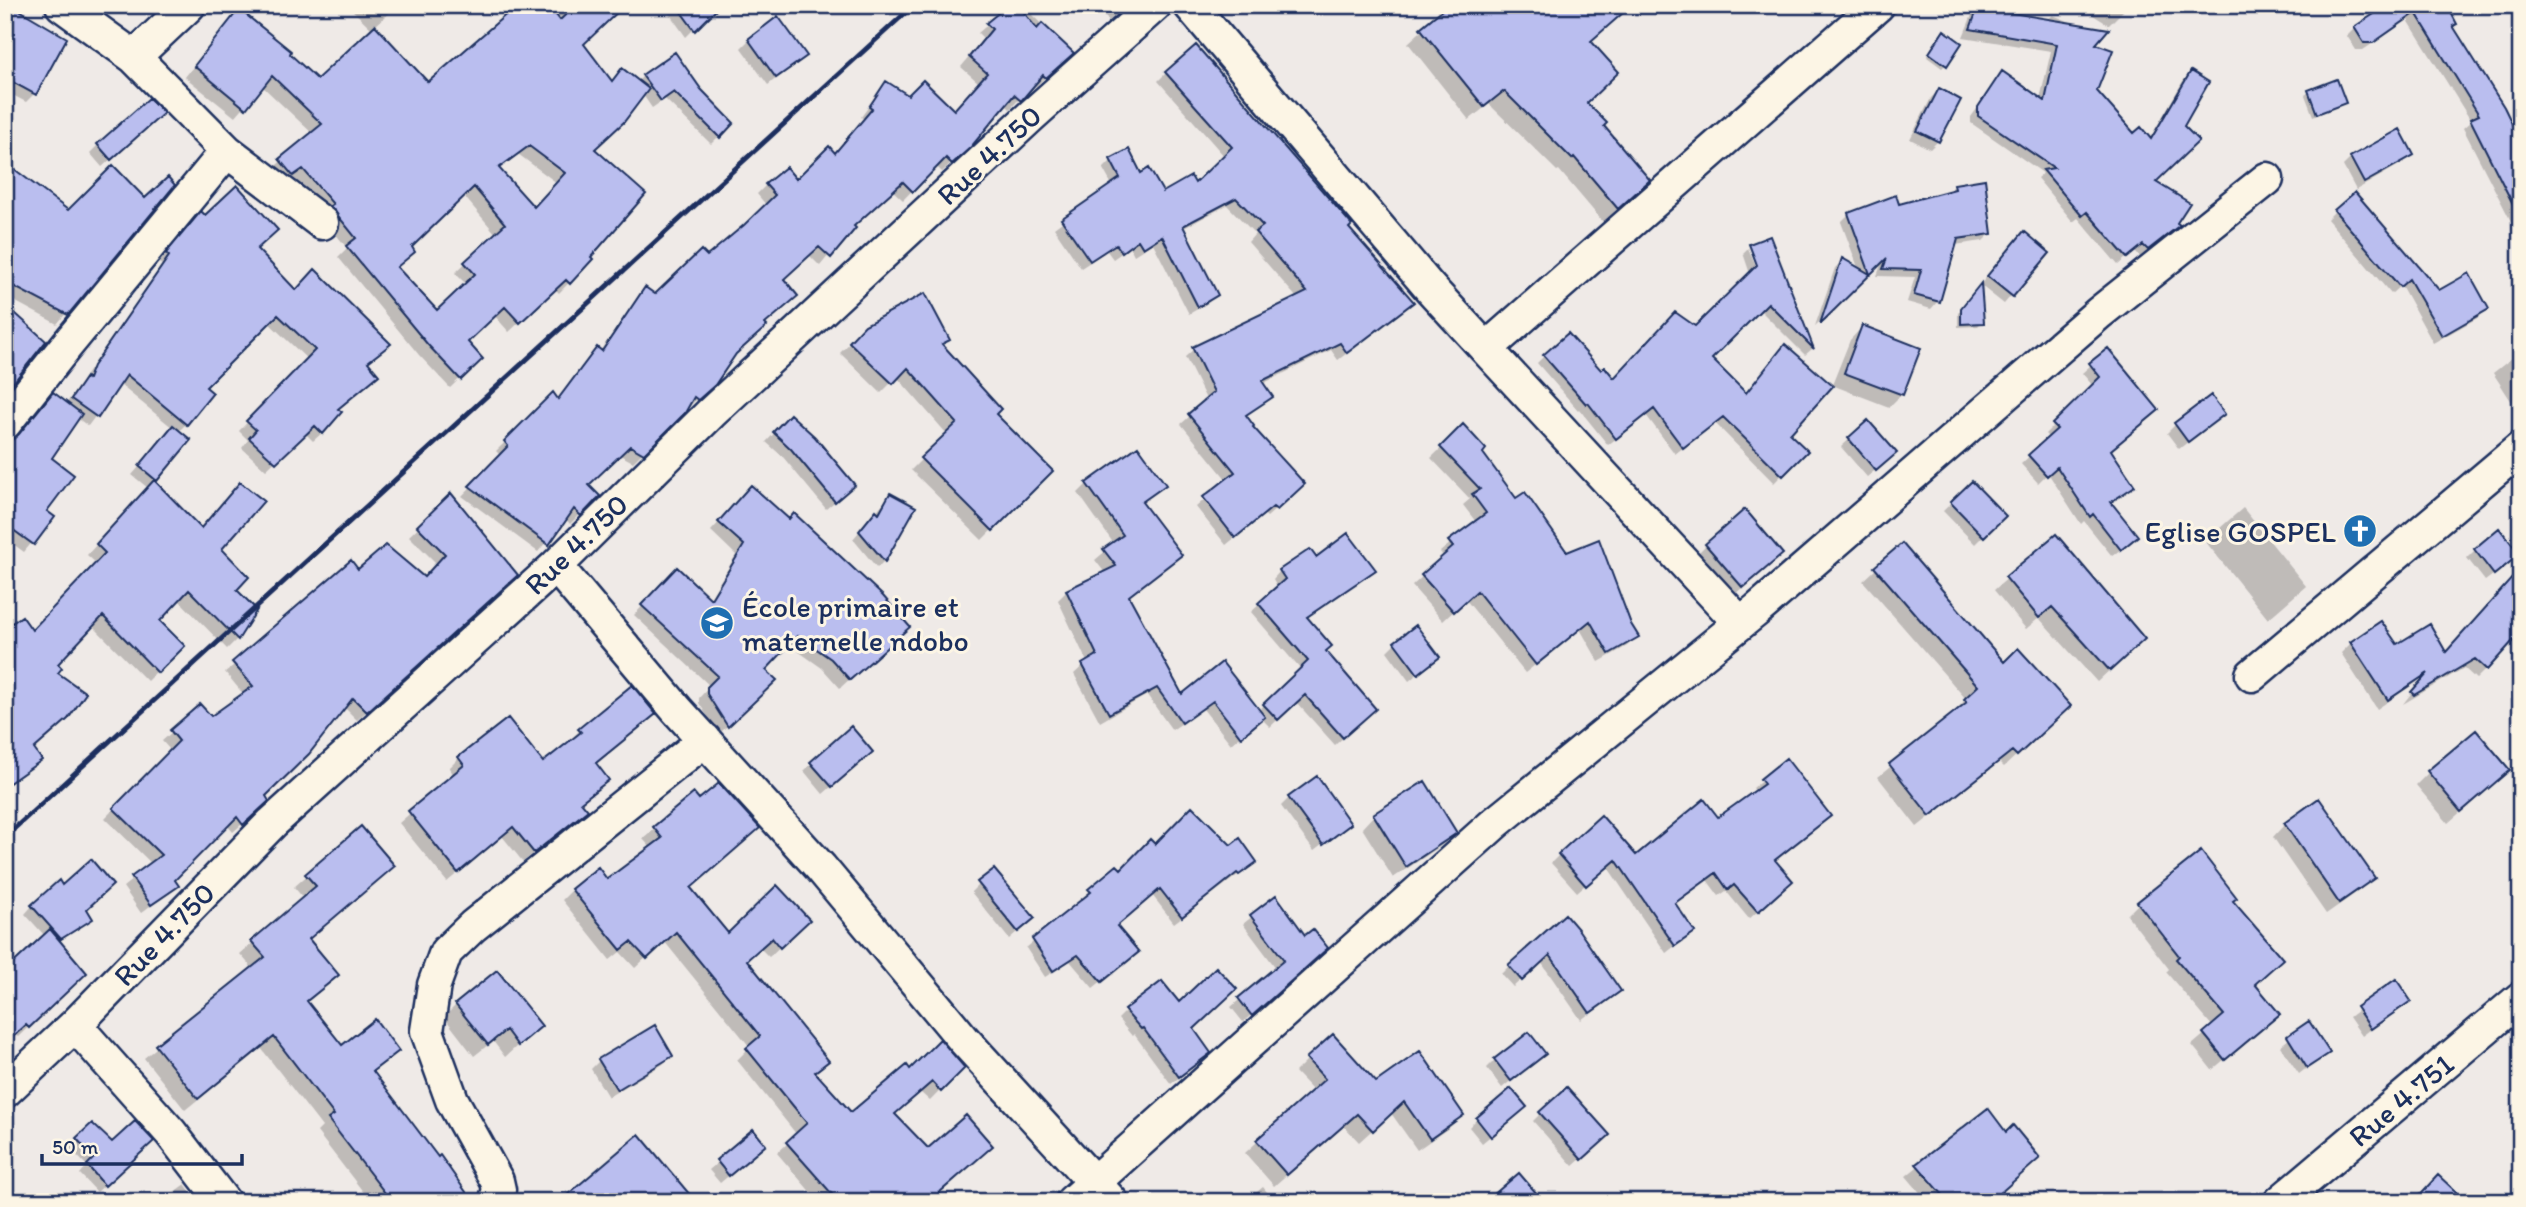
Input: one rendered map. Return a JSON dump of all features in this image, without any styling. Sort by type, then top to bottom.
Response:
[{"type":"street","points":[[62,5],[134,57],[227,151],[322,223]]},
{"type":"street","points":[[134,57],[189,5]]},
{"type":"street","name":"Rue 4.750","points":[[5,1091],[75,1025],[272,823],[556,566],[711,413],[1031,116],[1155,5]]},
{"type":"street","points":[[1190,5],[1430,288],[1740,623]]},
{"type":"street","points":[[1486,349],[1878,5]]},
{"type":"street","points":[[5,424],[227,151]]},
{"type":"street","points":[[556,566],[677,710],[821,869],[1093,1195],[1495,823],[1740,623],[2099,313],[2267,179]]},
{"type":"street","points":[[2252,675],[2521,448]]},
{"type":"street","points":[[495,1202],[498,1196],[498,1181],[452,1100],[427,1031],[434,985],[446,952],[473,926],[705,740]]},
{"type":"street","name":"Rue 4.751","points":[[2280,1202],[2521,998]]},
{"type":"street","points":[[75,1025],[171,1133],[224,1202]]},
{"type":"building","points":[[5,5],[11,5],[67,38],[36,95],[5,78]]},
{"type":"building","points":[[517,5],[548,5],[560,20],[576,5],[625,5],[584,44],[612,81],[622,68],[649,89],[624,122],[595,149],[646,194],[570,284],[566,280],[520,323],[505,307],[468,342],[483,359],[461,380],[428,345],[346,246],[356,238],[330,206],[333,204],[303,169],[293,176],[279,159],[322,124],[272,76],[246,109],[194,66],[239,9],[291,51],[290,54],[317,79],[375,25],[428,82]],"holes":[[[529,146],[565,173],[534,207],[499,168]],[[474,187],[505,224],[464,262],[475,274],[437,310],[397,267],[415,252],[412,247]]]},
{"type":"building","points":[[676,5],[721,5],[695,31]]},
{"type":"building","points":[[1008,5],[1018,5],[1037,29],[1042,23],[1074,53],[1046,78],[1043,75],[1021,101],[1014,95],[971,147],[952,164],[946,158],[913,192],[903,182],[854,226],[856,228],[831,258],[819,247],[784,279],[798,296],[765,324],[767,326],[736,354],[715,385],[698,400],[694,397],[685,413],[644,454],[630,446],[589,485],[600,496],[581,516],[574,509],[549,545],[469,486],[508,446],[504,441],[553,392],[558,399],[597,347],[602,351],[645,287],[655,294],[701,250],[707,256],[744,225],[775,195],[765,184],[786,167],[796,179],[829,146],[835,153],[872,109],[869,107],[886,81],[908,95],[923,80],[954,110],[987,73],[969,57],[992,29],[986,23]]},
{"type":"building","points":[[1448,5],[1632,5],[1591,41],[1619,72],[1587,103],[1607,123],[1604,126],[1650,180],[1618,209],[1574,157],[1572,159],[1504,91],[1484,107],[1420,28]]},
{"type":"building","points":[[1979,5],[2002,5],[2000,11],[2109,29],[2096,44],[2113,50],[2097,91],[2134,133],[2141,127],[2151,139],[2191,71],[2209,82],[2184,126],[2199,141],[2156,182],[2190,203],[2177,223],[2180,225],[2148,250],[2143,245],[2127,258],[2087,212],[2082,216],[2043,170],[2054,168],[1978,116],[1978,107],[2002,71],[2045,101],[2057,44],[1970,29]]},
{"type":"building","points":[[2388,5],[2447,5],[2457,24],[2453,26],[2504,107],[2521,142],[2521,220],[2470,119],[2479,115],[2416,13],[2373,43],[2364,43],[2354,27]]},
{"type":"building","points":[[778,16],[807,56],[776,78],[748,39]]},
{"type":"building","points":[[1944,30],[1962,43],[1947,66],[1929,53]]},
{"type":"building","points":[[1196,45],[1352,225],[1349,228],[1414,302],[1347,353],[1340,343],[1262,381],[1273,397],[1246,415],[1253,427],[1305,484],[1277,510],[1273,507],[1235,538],[1203,497],[1235,472],[1188,414],[1214,392],[1192,347],[1307,292],[1255,232],[1263,226],[1236,198],[1183,226],[1218,295],[1198,307],[1162,236],[1143,248],[1138,240],[1122,252],[1116,244],[1090,261],[1061,219],[1120,178],[1110,159],[1129,149],[1141,173],[1149,168],[1163,192],[1191,176],[1195,183],[1232,147],[1165,72]]},
{"type":"building","points":[[675,52],[701,89],[734,123],[720,138],[674,92],[661,101],[642,75]]},
{"type":"building","points":[[2337,79],[2346,103],[2317,114],[2308,90]]},
{"type":"building","points":[[1939,88],[1961,100],[1939,142],[1917,131]]},
{"type":"building","points":[[149,98],[164,113],[111,160],[97,144]]},
{"type":"building","points":[[2400,129],[2414,155],[2364,183],[2350,157]]},
{"type":"building","points":[[5,162],[68,210],[113,165],[145,198],[168,177],[175,185],[68,315],[5,282]]},
{"type":"building","points":[[1985,179],[1992,234],[1958,239],[1940,302],[1914,295],[1921,270],[1883,269],[1887,258],[1820,324],[1842,258],[1870,274],[1848,213],[1896,195],[1899,204],[1955,189],[1954,184]]},
{"type":"building","points":[[237,185],[278,230],[257,249],[296,290],[315,269],[391,344],[368,362],[379,375],[338,409],[342,412],[323,434],[315,426],[276,463],[249,438],[256,430],[246,421],[315,350],[278,315],[206,387],[213,393],[187,425],[127,375],[98,418],[71,399],[86,377],[88,379],[93,366],[169,256],[166,253],[201,211],[205,215]]},
{"type":"building","points":[[2355,192],[2439,290],[2469,273],[2489,309],[2442,336],[2409,279],[2400,287],[2334,210]]},
{"type":"building","points":[[2024,231],[2050,253],[2013,297],[1987,276]]},
{"type":"building","points":[[1770,236],[1814,349],[1768,303],[1712,359],[1746,393],[1785,344],[1833,386],[1790,434],[1808,451],[1783,476],[1723,417],[1683,448],[1654,409],[1616,439],[1588,403],[1586,404],[1543,355],[1568,333],[1601,370],[1605,367],[1614,378],[1675,312],[1695,326],[1757,265],[1749,244]]},
{"type":"building","points":[[1981,283],[1984,323],[1961,324],[1961,308]]},
{"type":"building","points":[[925,293],[950,340],[942,344],[1001,409],[996,414],[1053,471],[993,531],[920,458],[957,423],[908,368],[893,384],[849,342],[865,325]]},
{"type":"building","points":[[5,304],[46,341],[5,393]]},
{"type":"building","points":[[1862,325],[1921,348],[1903,395],[1844,373]]},
{"type":"building","points":[[2108,348],[2159,410],[2111,450],[2135,486],[2111,502],[2138,536],[2121,550],[2093,514],[2090,517],[2057,467],[2047,476],[2028,455],[2057,429],[2052,424],[2100,377],[2089,363]]},
{"type":"building","points":[[53,392],[82,414],[52,458],[74,475],[47,511],[55,517],[34,545],[5,524],[5,441],[12,440],[19,434]]},
{"type":"building","points":[[2211,395],[2225,414],[2188,442],[2174,423]]},
{"type":"building","points":[[790,414],[815,437],[855,485],[835,502],[791,449],[773,432]]},
{"type":"building","points":[[1868,420],[1897,453],[1876,471],[1848,438]]},
{"type":"building","points":[[1463,424],[1486,449],[1483,453],[1516,498],[1525,492],[1567,552],[1599,539],[1631,624],[1639,637],[1609,654],[1590,621],[1536,665],[1477,591],[1454,612],[1421,575],[1453,547],[1448,541],[1486,513],[1472,494],[1480,489],[1440,447]]},
{"type":"building","points":[[173,425],[191,440],[157,481],[139,466]]},
{"type":"building","points":[[1138,446],[1166,485],[1142,502],[1182,555],[1129,596],[1182,694],[1222,662],[1265,717],[1241,737],[1213,701],[1182,723],[1157,688],[1109,714],[1082,664],[1097,655],[1066,590],[1116,566],[1103,549],[1123,535],[1086,483]]},
{"type":"building","points":[[154,480],[201,528],[240,482],[264,501],[222,549],[249,577],[237,590],[257,610],[238,640],[189,590],[160,621],[185,646],[158,673],[103,616],[58,664],[62,668],[58,673],[86,693],[68,719],[34,749],[42,760],[5,786],[5,628],[22,616],[32,630],[105,553],[96,544]]},
{"type":"building","points":[[1972,481],[2006,516],[1984,537],[1950,502]]},
{"type":"building","points":[[751,485],[789,519],[794,513],[883,596],[910,627],[850,680],[831,659],[798,636],[766,670],[777,680],[728,727],[707,694],[707,687],[718,676],[641,605],[677,567],[711,599],[744,545],[718,522]]},
{"type":"building","points":[[451,493],[518,575],[367,712],[353,698],[309,754],[266,796],[269,801],[243,825],[237,817],[175,880],[179,886],[151,905],[131,877],[161,855],[113,808],[179,741],[170,730],[200,704],[211,716],[253,686],[232,662],[351,560],[358,569],[386,545],[424,577],[445,554],[417,526]]},
{"type":"building","points":[[890,493],[916,507],[885,562],[859,531],[876,510],[879,513]]},
{"type":"building","points":[[1745,509],[1783,554],[1743,588],[1705,544]]},
{"type":"building","points":[[2499,528],[2520,554],[2494,575],[2474,549]]},
{"type":"building","points":[[1348,533],[1376,570],[1307,617],[1332,646],[1326,651],[1376,709],[1343,738],[1305,695],[1278,720],[1263,704],[1308,661],[1258,603],[1285,579],[1279,570],[1310,549],[1316,557]]},
{"type":"building","points":[[2056,534],[2145,639],[2110,671],[2052,607],[2039,618],[2005,577]]},
{"type":"building","points":[[1902,543],[2004,662],[2018,648],[2071,706],[2017,756],[2012,751],[1930,816],[1889,764],[1967,702],[1964,699],[1978,686],[1874,567]]},
{"type":"building","points":[[2521,568],[2521,632],[2487,670],[2475,659],[2414,695],[2411,692],[2428,673],[2388,700],[2350,642],[2381,621],[2397,644],[2430,624],[2446,652]]},
{"type":"building","points":[[1416,625],[1440,657],[1418,674],[1394,642]]},
{"type":"building","points":[[632,685],[656,714],[596,763],[609,780],[581,802],[588,810],[534,853],[513,827],[458,873],[408,811],[464,765],[458,757],[508,718],[543,762],[581,732],[578,729]]},
{"type":"building","points":[[851,726],[873,752],[832,787],[810,762]]},
{"type":"building","points":[[2476,730],[2510,770],[2461,812],[2427,771]]},
{"type":"building","points":[[1786,758],[1831,816],[1775,860],[1793,881],[1758,912],[1734,885],[1728,890],[1716,873],[1675,903],[1695,932],[1675,946],[1616,860],[1586,886],[1558,854],[1601,815],[1636,855],[1704,799],[1718,817],[1764,784],[1760,779]]},
{"type":"building","points":[[1317,776],[1351,824],[1323,845],[1288,797]]},
{"type":"building","points":[[1425,781],[1457,833],[1406,867],[1373,814]]},
{"type":"building","points":[[719,783],[760,828],[691,888],[728,933],[777,885],[810,920],[780,948],[772,938],[747,960],[829,1061],[815,1072],[851,1112],[907,1065],[910,1069],[940,1039],[965,1068],[941,1092],[932,1082],[895,1114],[928,1148],[966,1115],[993,1146],[939,1193],[946,1202],[839,1202],[786,1142],[807,1123],[746,1048],[760,1036],[676,932],[647,959],[631,942],[621,950],[571,889],[598,867],[607,879],[662,838],[653,827],[694,793],[699,799]]},
{"type":"building","points":[[2319,798],[2375,878],[2339,903],[2284,823]]},
{"type":"building","points":[[1192,806],[1231,845],[1240,838],[1257,862],[1239,875],[1237,873],[1182,917],[1160,889],[1117,926],[1139,952],[1102,982],[1078,955],[1053,971],[1032,939],[1091,892],[1088,889],[1117,865],[1121,869],[1150,839],[1155,844]]},
{"type":"building","points":[[361,826],[395,866],[309,939],[339,975],[307,1001],[342,1045],[375,1019],[399,1051],[373,1071],[438,1157],[440,1155],[473,1202],[392,1202],[328,1119],[334,1115],[274,1037],[198,1099],[155,1045],[265,957],[251,941],[316,886],[305,874]]},
{"type":"building","points":[[2201,851],[2237,898],[2233,901],[2283,959],[2255,984],[2280,1014],[2225,1060],[2203,1033],[2224,1015],[2176,959],[2179,956],[2137,902]]},
{"type":"building","points":[[91,859],[113,885],[87,909],[93,919],[61,939],[31,905],[59,880],[62,885]]},
{"type":"building","points":[[994,869],[1035,918],[1018,932],[977,882]]},
{"type":"building","points":[[1276,895],[1305,935],[1313,929],[1328,948],[1252,1016],[1238,998],[1284,960],[1250,915]]},
{"type":"building","points":[[1565,914],[1621,991],[1590,1013],[1550,955],[1522,981],[1508,965]]},
{"type":"building","points":[[50,929],[87,973],[29,1028],[26,1025],[5,1044],[5,971]]},
{"type":"building","points":[[1216,967],[1237,989],[1194,1029],[1211,1053],[1179,1077],[1143,1028],[1141,1029],[1124,1010],[1162,981],[1179,1002]]},
{"type":"building","points":[[497,970],[542,1026],[518,1046],[506,1030],[488,1045],[455,1004]]},
{"type":"building","points":[[2396,979],[2411,1001],[2371,1029],[2356,1007]]},
{"type":"building","points":[[2309,1021],[2330,1053],[2307,1068],[2287,1036]]},
{"type":"building","points":[[655,1025],[673,1056],[617,1090],[598,1059]]},
{"type":"building","points":[[1529,1032],[1546,1054],[1511,1081],[1494,1059]]},
{"type":"building","points":[[1333,1034],[1376,1082],[1420,1051],[1464,1115],[1430,1139],[1404,1102],[1373,1131],[1357,1114],[1287,1175],[1256,1140],[1325,1079],[1306,1058]]},
{"type":"building","points":[[1567,1087],[1610,1135],[1582,1160],[1539,1112]]},
{"type":"building","points":[[1511,1088],[1527,1107],[1491,1137],[1476,1118]]},
{"type":"building","points":[[1988,1108],[2006,1132],[2013,1125],[2040,1158],[1990,1202],[1949,1202],[1916,1164]]},
{"type":"building","points":[[135,1121],[154,1141],[105,1186],[87,1165],[94,1158],[76,1138],[92,1123],[112,1142]]},
{"type":"building","points":[[753,1129],[766,1145],[729,1176],[716,1160]]},
{"type":"building","points":[[639,1134],[696,1202],[559,1202]]},
{"type":"building","points":[[1519,1173],[1544,1202],[1485,1202]]},
{"type":"building","points":[[2438,1175],[2467,1202],[2413,1202]]},
{"type":"railway","points":[[5,837],[914,5]]},
{"type":"place","name":"Eglise GOSPEL","points":[[2360,531]]},
{"type":"place","name":"École primaire et maternelle ndobo","points":[[717,623]]}]
